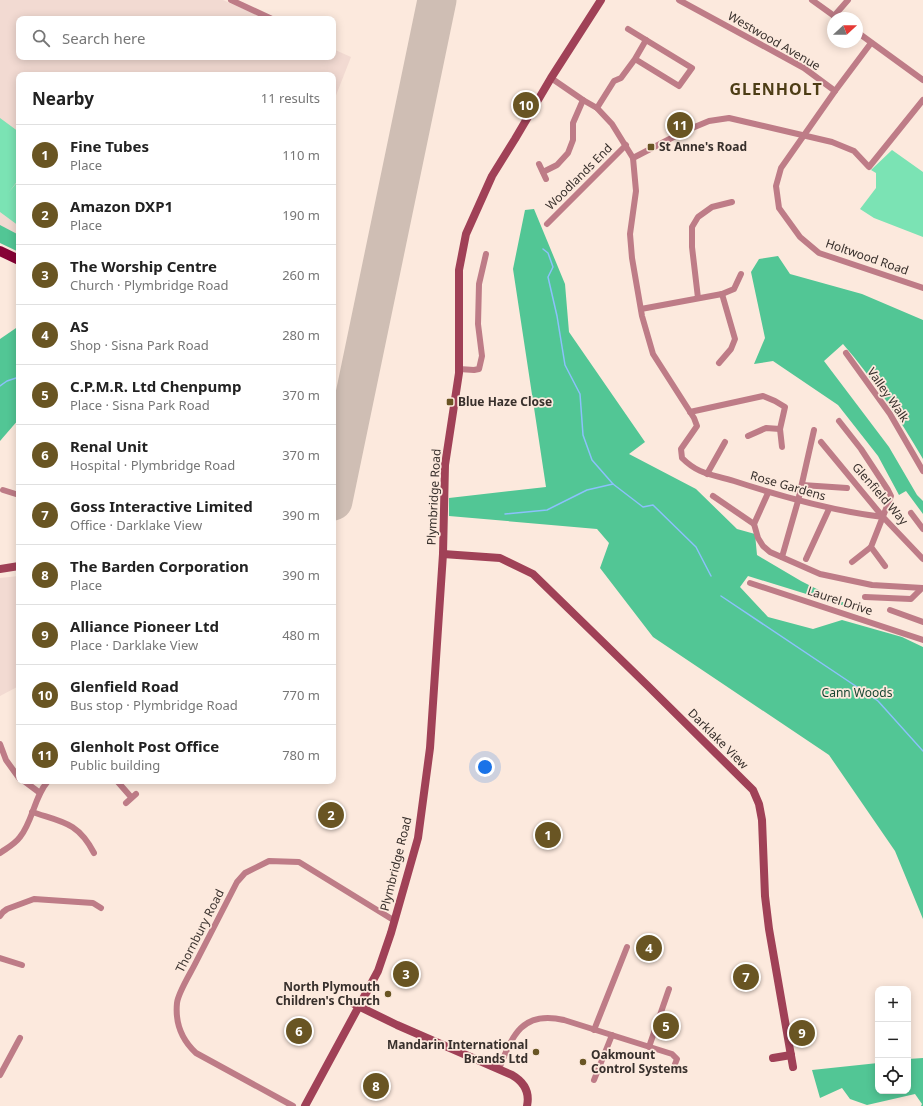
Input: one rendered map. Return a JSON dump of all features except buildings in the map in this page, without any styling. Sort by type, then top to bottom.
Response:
[{"type":"main road","name":"Plymbridge Road","points":[[301,1106],[356,1006],[378,971],[395,921],[418,838],[429,758],[443,554],[445,465],[459,369],[458,270],[466,234],[492,176],[551,78],[601,0]]},
{"type":"main road","points":[[0,251],[16,259]]},
{"type":"main road","name":"Darklake View","points":[[443,554],[500,558],[533,574],[752,790],[759,804],[762,820],[765,896],[769,929],[793,1067]]},
{"type":"main road","points":[[0,569],[16,566]]},
{"type":"main road","name":"Plymbridge Road","points":[[305,1106],[356,1006]]},
{"type":"main road","points":[[356,1006],[521,1080],[528,1094],[527,1106]]},
{"type":"main road","points":[[774,1058],[791,1055]]},
{"type":"street","points":[[231,0],[266,16]]},
{"type":"street","name":"Westwood Avenue","points":[[679,0],[804,68],[835,91]]},
{"type":"street","points":[[812,0],[829,12]]},
{"type":"street","points":[[840,12],[848,0]]},
{"type":"street","points":[[628,29],[692,68],[679,86],[635,59]]},
{"type":"street","points":[[863,37],[923,80]]},
{"type":"street","points":[[597,108],[614,81],[621,78],[635,59],[646,40]]},
{"type":"street","name":"Holtwood Road","points":[[871,43],[803,134],[781,168],[776,186],[779,208],[800,237],[819,253],[923,288]]},
{"type":"street","points":[[551,78],[597,108],[612,124],[633,158],[636,191],[630,234],[632,258],[641,309],[653,354],[690,412],[763,396],[785,407],[780,429],[782,447]]},
{"type":"street","points":[[543,172],[556,165],[568,153],[573,140],[573,123],[583,100]]},
{"type":"street","points":[[633,158],[709,121],[729,118],[803,134],[832,142],[854,151],[869,167],[923,100]]},
{"type":"street","name":"Woodlands End","points":[[547,224],[626,145]]},
{"type":"street","points":[[539,164],[546,179]]},
{"type":"street","points":[[698,298],[692,247],[692,227],[698,217],[712,207],[732,202]]},
{"type":"street","points":[[459,369],[479,369],[482,356],[478,324],[480,284],[486,254]]},
{"type":"street","points":[[641,309],[722,294],[734,289],[741,274]]},
{"type":"street","points":[[719,363],[731,349],[735,339],[722,294]]},
{"type":"street","name":"Valley Walk","points":[[846,353],[890,414],[923,471]]},
{"type":"street","name":"Rose Gardens","points":[[690,412],[697,426],[682,449],[682,458],[689,466],[698,471],[732,480],[768,493],[829,509],[883,517]]},
{"type":"street","points":[[839,421],[861,449],[891,496],[871,547],[852,562]]},
{"type":"street","points":[[748,436],[766,428],[780,429]]},
{"type":"street","points":[[782,557],[798,501],[814,430]]},
{"type":"street","points":[[708,474],[725,442]]},
{"type":"street","name":"Glenfield Way","points":[[821,442],[883,517],[923,559]]},
{"type":"street","points":[[802,485],[847,488]]},
{"type":"street","points":[[3,490],[16,494]]},
{"type":"street","points":[[754,524],[768,493]]},
{"type":"street","points":[[713,496],[754,524],[762,546],[770,552],[820,574],[872,585],[922,589]]},
{"type":"street","points":[[806,558],[829,509]]},
{"type":"street","points":[[911,513],[923,530]]},
{"type":"street","points":[[871,547],[885,566]]},
{"type":"street","name":"Laurel Drive","points":[[750,583],[923,640]]},
{"type":"street","points":[[865,597],[911,600],[922,589]]},
{"type":"street","points":[[890,610],[923,622]]},
{"type":"street","points":[[0,744],[6,760],[16,774]]},
{"type":"street","points":[[28,784],[40,793]]},
{"type":"street","points":[[0,853],[12,845],[25,830],[40,793],[46,784]]},
{"type":"street","points":[[120,784],[134,796],[126,804]]},
{"type":"street","points":[[32,812],[75,828],[82,833],[94,853]]},
{"type":"street","name":"Thornbury Road","points":[[293,1106],[196,1053],[185,1042],[180,1031],[176,1010],[177,1001],[237,882],[245,873],[269,861],[299,862],[395,921]]},
{"type":"street","points":[[0,916],[7,909],[34,899],[93,903],[101,908]]},
{"type":"street","points":[[594,1030],[627,947]]},
{"type":"street","points":[[0,958],[22,965]]},
{"type":"street","points":[[649,1047],[669,989]]},
{"type":"street","points":[[499,1069],[513,1037],[519,1029],[540,1018],[556,1018],[672,1054],[677,1059],[675,1064]]},
{"type":"street","points":[[594,1080],[612,1035]]},
{"type":"street","points":[[0,1075],[20,1038]]},
{"type":"shaded area","points":[[0,0],[223,0],[259,16],[16,16],[16,60],[336,60],[336,50],[351,57],[336,95],[336,72],[16,72],[16,251],[0,243]]},
{"type":"shaded area","points":[[16,576],[16,688],[0,696],[0,578]]},
{"type":"green space","points":[[0,118],[16,130],[16,183],[9,192],[16,184],[16,224],[0,212]]},
{"type":"green space","points":[[892,150],[923,172],[923,237],[874,218],[860,209],[876,188],[876,173],[871,170]]},
{"type":"green space","name":"Cann Woods","points":[[534,209],[565,284],[569,332],[645,442],[629,454],[696,489],[737,529],[755,534],[757,555],[801,581],[858,610],[748,576],[740,587],[768,617],[813,629],[842,620],[902,637],[923,647],[923,919],[895,851],[829,755],[653,637],[600,568],[609,543],[597,529],[449,516],[449,498],[546,487],[513,269],[525,210]]},
{"type":"green space","points":[[0,225],[16,233],[16,251],[0,243]]},
{"type":"green space","points":[[778,256],[790,274],[862,294],[923,320],[923,459],[886,400],[843,344],[824,361],[889,447],[917,495],[923,501],[923,514],[906,491],[899,495],[878,456],[838,405],[773,361],[754,364],[765,338],[751,272],[759,259]]},
{"type":"green space","points":[[16,328],[16,422],[0,441],[0,339]]},
{"type":"green space","points":[[923,1058],[923,1106],[921,1106],[922,1104],[915,1094],[867,1105],[850,1099],[842,1088],[820,1098],[812,1070],[875,1063],[875,1094],[911,1094],[911,1059]]},
{"type":"waterway","points":[[543,249],[548,253],[553,267],[548,277],[557,316],[565,365],[580,394],[583,435],[592,460],[613,484],[643,507],[653,505],[696,547],[711,576]]},
{"type":"waterway","points":[[0,386],[7,381],[16,378]]},
{"type":"waterway","points":[[505,514],[547,510],[587,490],[613,484]]},
{"type":"waterway","points":[[721,596],[878,701],[923,751]]},
{"type":"runway","points":[[336,487],[437,0]]},
{"type":"place","name":"Glenfield Road","points":[[526,105]]},
{"type":"place","name":"Glenholt Post Office","points":[[680,125]]},
{"type":"place","name":"St Anne's Road","points":[[651,147]]},
{"type":"place","name":"Blue Haze Close","points":[[450,402]]},
{"type":"place","name":"Amazon DXP1","points":[[331,815]]},
{"type":"place","name":"Fine Tubes","points":[[548,835]]},
{"type":"place","name":"AS","points":[[649,948]]},
{"type":"place","name":"The Worship Centre","points":[[406,974]]},
{"type":"place","name":"Goss Interactive Limited","points":[[746,977]]},
{"type":"place","name":"North Plymouth Children's Church","points":[[388,994]]},
{"type":"place","name":"C.P.M.R. Ltd Chenpump","points":[[666,1026]]},
{"type":"place","name":"Renal Unit","points":[[299,1031]]},
{"type":"place","name":"Alliance Pioneer Ltd","points":[[802,1033]]},
{"type":"place","name":"Mandarin International Brands Ltd","points":[[536,1052]]},
{"type":"place","name":"Oakmount Control Systems","points":[[583,1062]]},
{"type":"place","name":"The Barden Corporation","points":[[376,1086]]},
{"type":"district","name":"GLENHOLT","points":[[776,89]]}]
